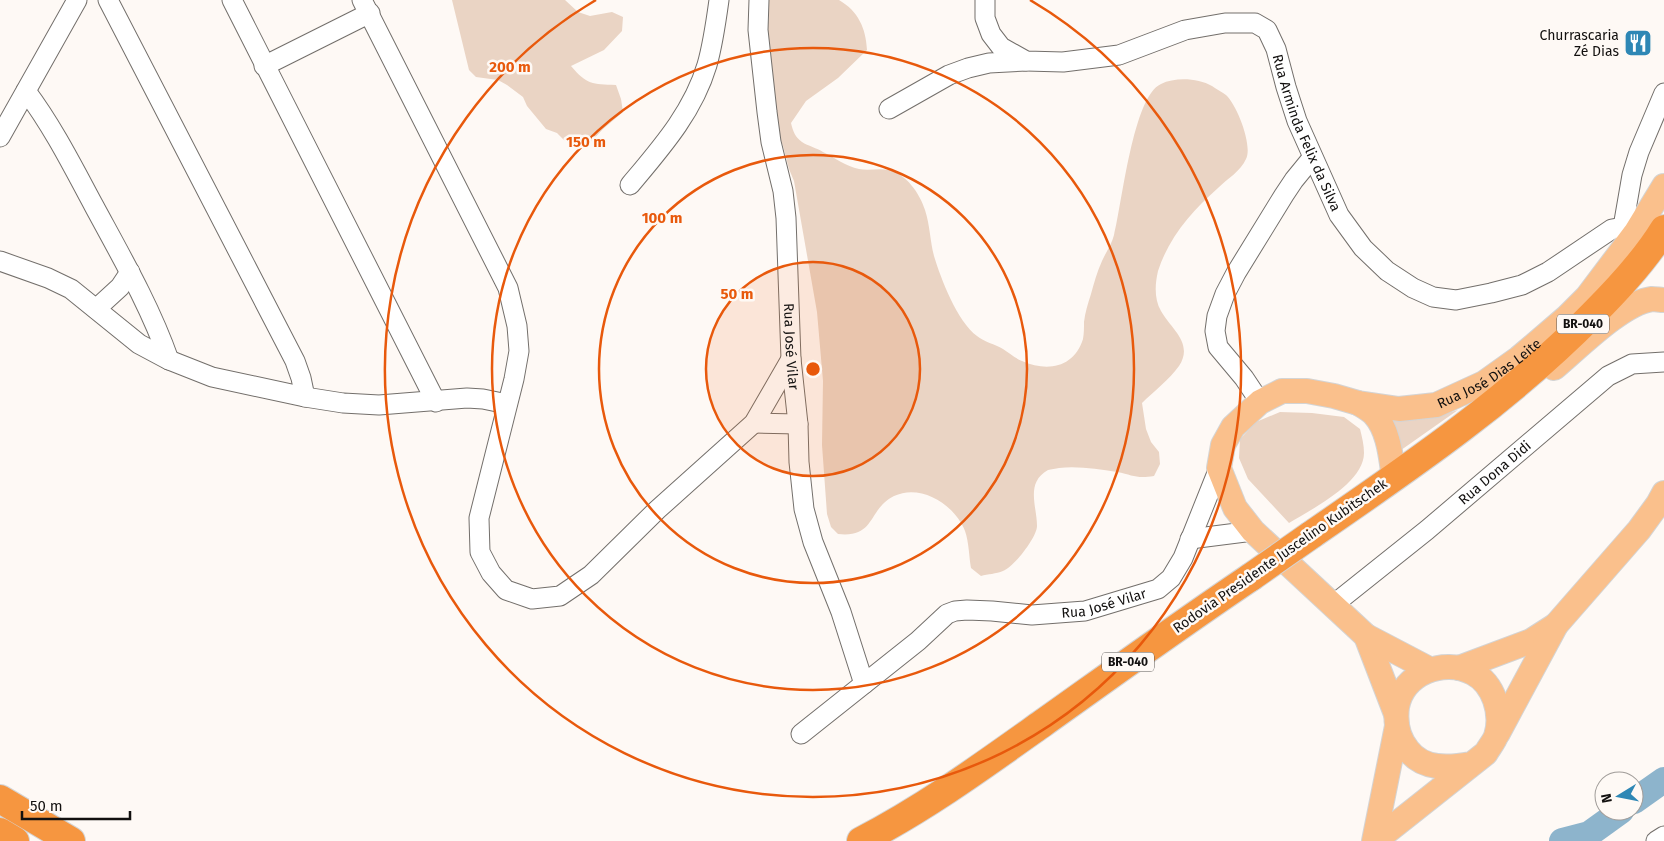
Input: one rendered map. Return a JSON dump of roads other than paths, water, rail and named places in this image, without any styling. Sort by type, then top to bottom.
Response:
[{"type":"highway","name":"Rodovia Presidente Juscelino Kubitschek","points":[[862,841],[909,814],[978,768],[1188,619],[1394,478],[1490,406],[1566,341],[1587,320],[1634,270],[1664,229]]},
{"type":"highway","points":[[10,805],[71,841]]},
{"type":"main road","name":"Rua José Dias Leite","points":[[1219,468],[1223,445],[1234,427],[1260,402],[1282,391],[1299,391],[1334,396],[1358,403],[1399,409],[1436,405],[1484,383],[1519,358],[1566,317],[1586,296],[1630,229],[1664,186]]},
{"type":"main road","points":[[1490,406],[1543,376],[1614,318],[1636,304],[1652,299],[1664,300]]},
{"type":"main road","name":"Rua José Dias Leite","points":[[1358,403],[1374,414],[1380,423],[1389,447],[1394,478]]},
{"type":"main road","points":[[1219,468],[1235,508],[1253,531],[1366,636],[1429,670]]},
{"type":"main road","points":[[1374,841],[1486,753],[1517,700],[1556,625],[1639,530],[1664,493]]},
{"type":"main road","points":[[1459,668],[1532,640],[1556,625]]},
{"type":"main road","points":[[1366,636],[1396,720],[1401,740],[1409,752],[1419,761],[1445,768],[1471,764]]},
{"type":"main road","points":[[1374,841],[1398,703],[1410,682],[1429,670],[1443,668],[1459,668],[1473,673],[1484,682],[1498,708],[1499,723],[1495,737]]},
{"type":"street","points":[[0,136],[77,0]]},
{"type":"street","points":[[108,0],[295,361],[305,398]]},
{"type":"street","points":[[232,0],[436,402]]},
{"type":"street","points":[[630,185],[679,123],[693,100],[707,66],[719,0]]},
{"type":"street","name":"Rua José Vilar","points":[[759,0],[758,30],[767,112],[771,142],[783,191],[786,218],[791,359],[798,424],[800,477],[808,527],[817,556],[841,612],[864,684]]},
{"type":"street","name":"Rua Arminda Felix da Silva","points":[[985,0],[985,18],[991,34],[1001,47],[1026,61],[1063,62],[1099,59],[1119,55],[1185,30],[1225,23],[1256,23],[1267,30],[1271,37],[1297,121],[1338,215],[1363,248],[1387,271],[1413,288],[1433,297],[1456,300],[1522,285],[1548,272],[1606,232],[1612,229],[1630,229]]},
{"type":"street","points":[[264,66],[366,7],[508,288],[518,326],[519,351],[514,379],[479,518],[480,552],[491,573],[506,590],[532,599],[560,596],[591,574],[657,510],[754,423],[791,359]]},
{"type":"street","points":[[889,109],[949,75],[968,68],[989,63],[1026,61]]},
{"type":"street","points":[[26,91],[53,131],[130,272],[161,337],[169,360]]},
{"type":"street","points":[[1630,229],[1632,175],[1639,152],[1664,93]]},
{"type":"street","points":[[1260,402],[1244,378],[1218,347],[1216,316],[1236,273],[1284,195],[1312,158]]},
{"type":"street","points":[[0,262],[48,278],[71,289],[139,344],[169,360],[212,377],[305,398],[343,403],[379,405],[475,398],[507,404]]},
{"type":"street","points":[[96,309],[120,287],[130,272]]},
{"type":"street","name":"Rua Dona Didi","points":[[1333,605],[1427,530],[1608,376],[1632,364],[1664,362]]},
{"type":"street","points":[[754,423],[798,424]]},
{"type":"street","name":"Rua José Vilar","points":[[801,734],[918,641],[946,614],[955,611],[992,611],[1032,615],[1085,611],[1158,589],[1171,578],[1184,558],[1219,468]]},
{"type":"street","points":[[1190,539],[1253,531]]},
{"type":"street","points":[[1656,841],[1664,836]]},
{"type":"waterway","points":[[1644,794],[1664,780]]},
{"type":"waterway","points":[[1562,841],[1589,834],[1607,821]]},
{"type":"place","name":"Churrascaria Zé Dias","points":[[1638,43]]}]
